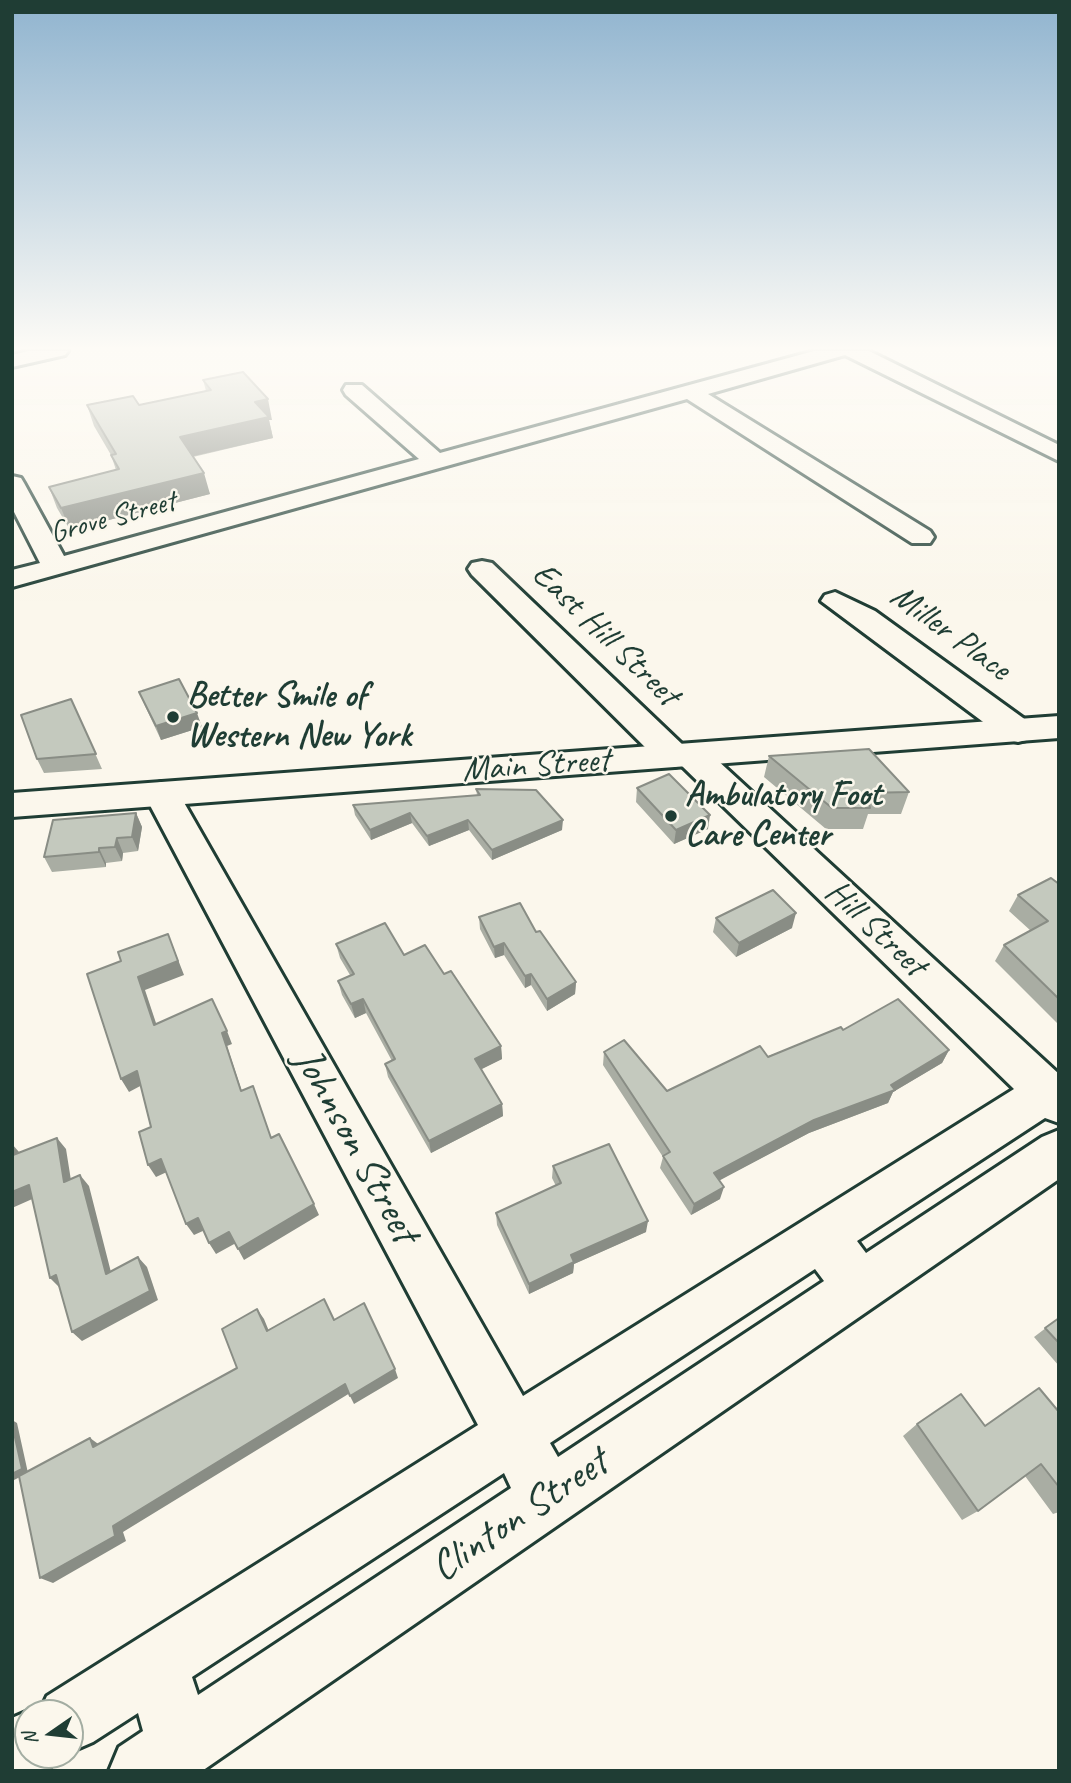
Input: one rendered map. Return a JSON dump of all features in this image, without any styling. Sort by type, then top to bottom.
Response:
[{"type":"street","points":[[404,434],[436,462]]},
{"type":"street","name":"Grove Street","points":[[12,579],[539,434]]},
{"type":"street","points":[[758,434],[921,537]]},
{"type":"street","points":[[1019,434],[1059,454]]},
{"type":"street","points":[[12,483],[56,567]]},
{"type":"street","name":"East Hill Street","points":[[482,569],[683,755]]},
{"type":"street","name":"Miller Place","points":[[835,601],[865,617],[1018,730]]},
{"type":"street","name":"Main Street","points":[[12,805],[1059,727]]},
{"type":"street","name":"Hill Street","points":[[683,755],[1053,1097]]},
{"type":"street","name":"Johnson Street","points":[[162,794],[548,1497]]},
{"type":"street","name":"Clinton Street","points":[[84,1710],[821,1236],[1053,1097]]},
{"type":"street","name":"Clinton Street","points":[[162,1758],[1059,1152]]},
{"type":"street","points":[[821,1236],[860,1286]]},
{"type":"street","name":"Clinton Street","points":[[156,1664],[162,1758]]},
{"type":"building","points":[[104,434],[192,434],[180,437],[204,473],[61,508],[49,487],[119,469],[111,455],[116,454]]},
{"type":"building","points":[[179,679],[197,713],[156,726],[139,692]]},
{"type":"building","points":[[71,699],[96,754],[37,759],[21,715]]},
{"type":"building","points":[[869,749],[909,792],[866,793],[870,808],[832,808],[769,756]]},
{"type":"building","points":[[669,774],[710,815],[676,830],[637,788]]},
{"type":"building","points":[[476,789],[536,790],[563,820],[492,850],[468,820],[427,836],[410,813],[370,830],[353,805],[480,795]]},
{"type":"building","points":[[136,813],[132,837],[117,838],[115,847],[99,848],[99,852],[44,857],[53,820]]},
{"type":"building","points":[[1051,878],[1059,884],[1059,999],[1004,945],[1048,921],[1018,895]]},
{"type":"building","points":[[773,890],[796,913],[739,943],[716,918]]},
{"type":"building","points":[[520,903],[536,932],[540,931],[576,982],[547,999],[531,974],[525,976],[504,943],[494,947],[479,917]]},
{"type":"building","points":[[385,923],[404,955],[425,945],[444,974],[451,971],[501,1046],[475,1059],[502,1104],[429,1141],[385,1064],[395,1059],[363,999],[351,1004],[338,981],[354,974],[336,944]]},
{"type":"building","points":[[168,934],[178,961],[138,977],[154,1025],[212,999],[227,1031],[222,1033],[241,1091],[253,1086],[271,1138],[279,1134],[314,1204],[238,1249],[229,1232],[209,1243],[198,1218],[186,1224],[161,1159],[148,1165],[139,1132],[151,1127],[137,1071],[121,1079],[87,974],[121,961],[118,952]]},
{"type":"building","points":[[898,999],[949,1050],[891,1085],[895,1090],[814,1120],[714,1173],[724,1187],[694,1204],[663,1156],[670,1152],[604,1052],[624,1040],[667,1091],[760,1046],[768,1057],[841,1027],[843,1030]]},
{"type":"building","points":[[57,1138],[64,1182],[80,1175],[106,1274],[138,1257],[150,1291],[72,1332],[56,1275],[50,1278],[29,1185],[12,1192],[12,1152],[13,1155]]},
{"type":"building","points":[[609,1144],[648,1221],[571,1255],[574,1262],[529,1284],[496,1213],[561,1183],[553,1166]]},
{"type":"building","points":[[324,1299],[334,1320],[364,1303],[395,1369],[350,1396],[345,1384],[113,1526],[115,1536],[40,1578],[19,1476],[90,1438],[93,1447],[237,1368],[222,1329],[257,1309],[267,1331]]},
{"type":"building","points":[[1059,1318],[1059,1343],[1045,1328]]},
{"type":"building","points":[[1039,1388],[1059,1412],[1059,1487],[1041,1464],[978,1511],[917,1424],[961,1394],[985,1426]]},
{"type":"building","points":[[12,1424],[22,1469],[12,1474]]},
{"type":"place","name":"Better Smile of Western New York","points":[[173,717]]},
{"type":"place","name":"Ambulatory Foot Care Center","points":[[671,816]]}]
